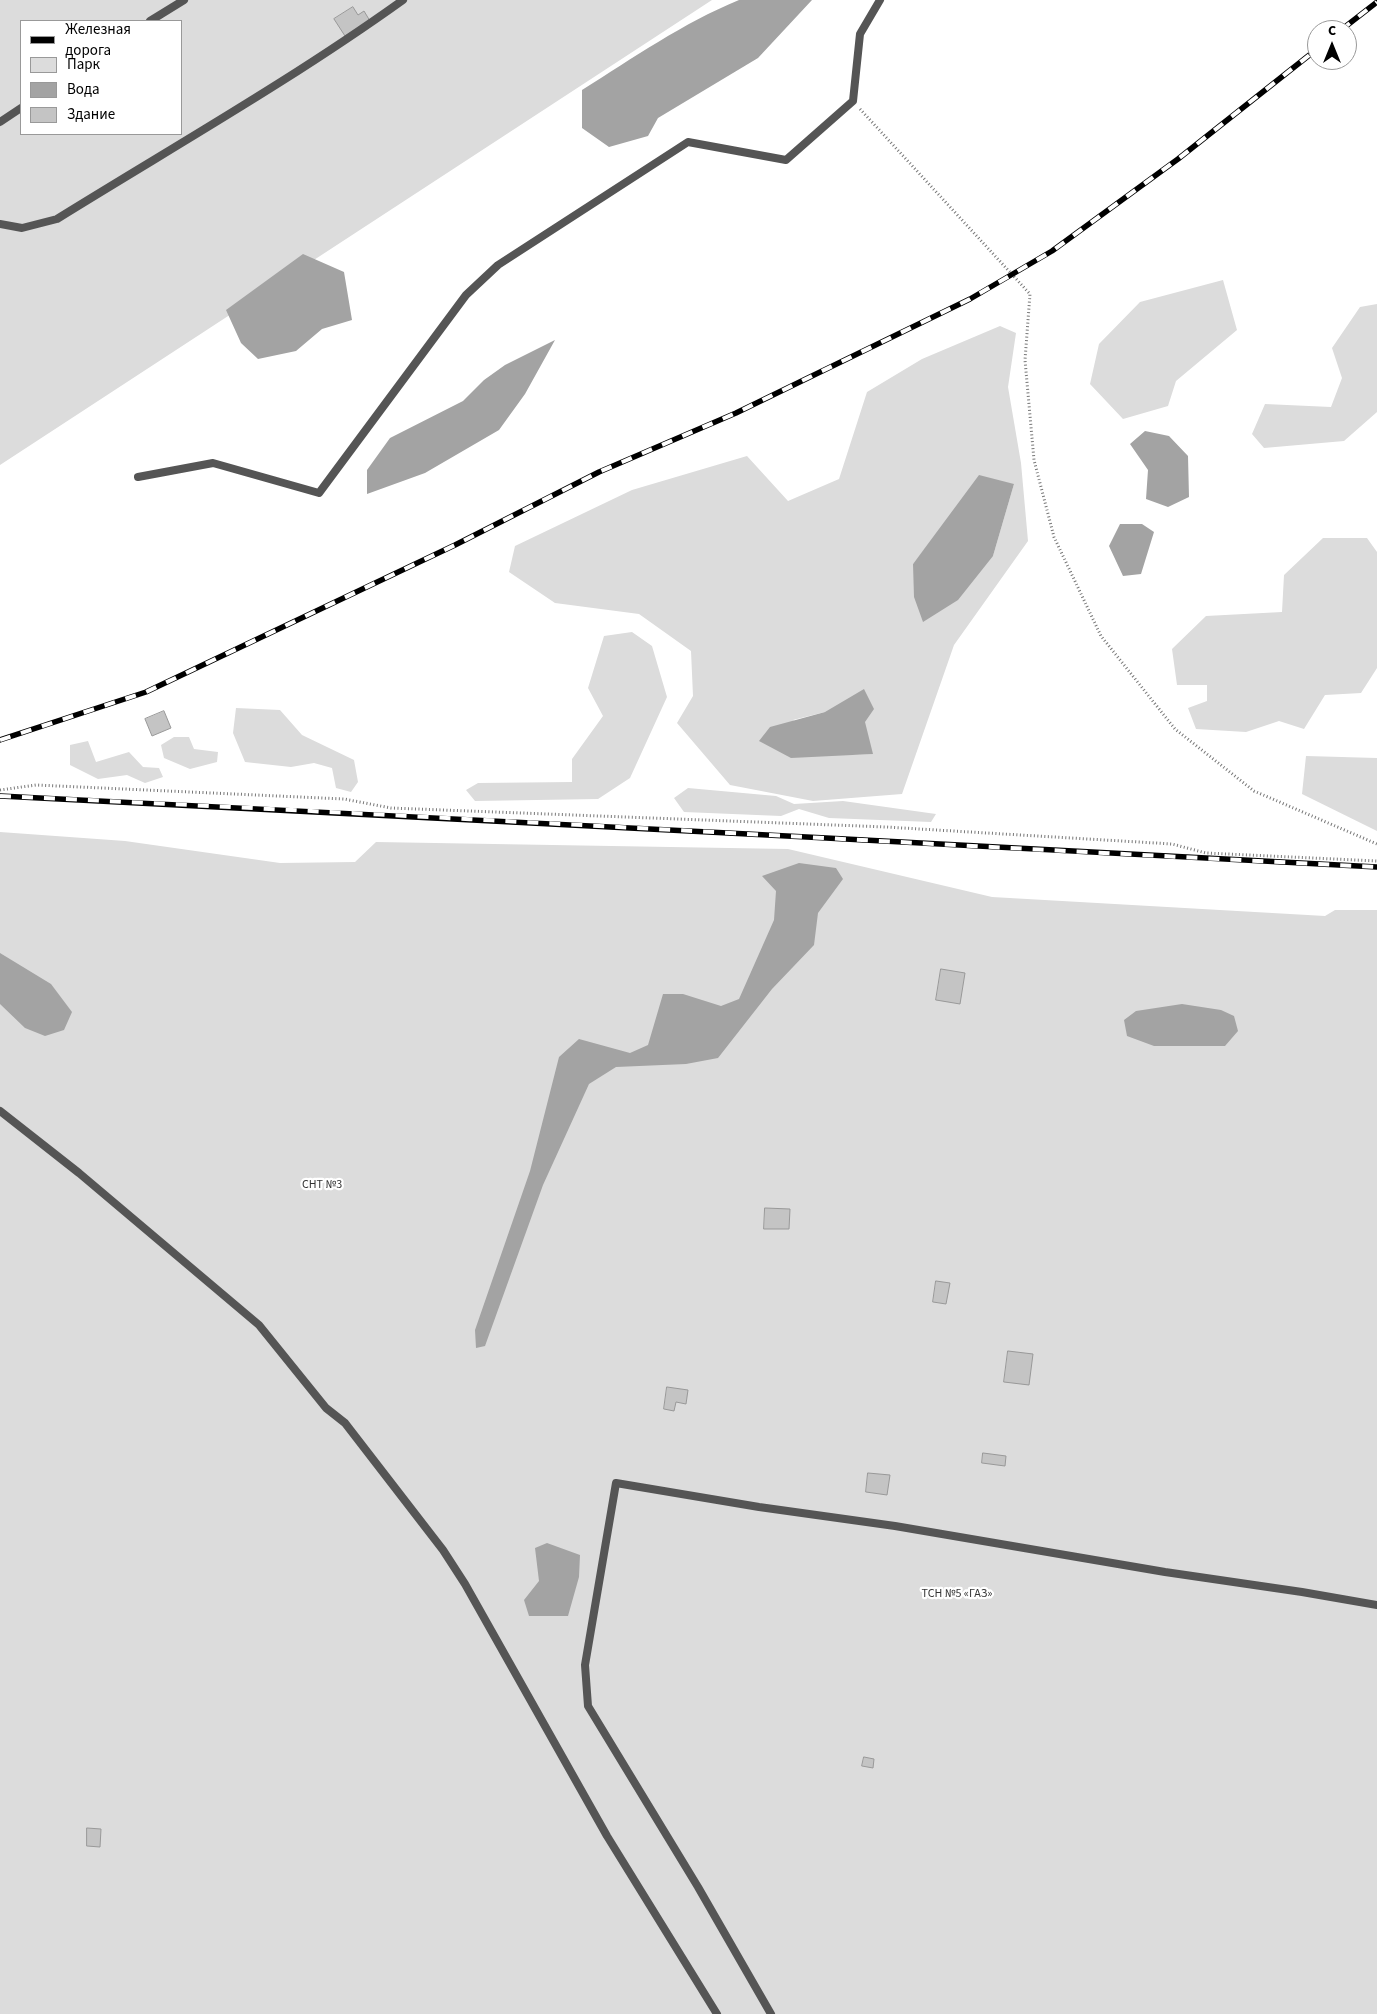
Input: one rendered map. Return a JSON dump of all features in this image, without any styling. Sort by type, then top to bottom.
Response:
[{"type":"lane","points":[[152,20],[184,0]]},
{"type":"lane","points":[[0,224],[22,228],[57,219],[374,21],[403,0]]},
{"type":"lane","points":[[138,477],[213,463],[319,493],[466,295],[498,264],[688,142],[786,160],[853,101],[860,34],[880,0]]},
{"type":"lane","points":[[0,122],[20,109]]},
{"type":"lane","points":[[0,1111],[78,1173],[259,1325],[326,1408],[345,1424],[443,1550],[465,1584],[606,1836],[717,2014]]},
{"type":"lane","points":[[770,2014],[698,1887],[588,1706],[585,1666],[616,1483],[759,1507],[896,1526],[1164,1572],[1302,1592],[1377,1606]]},
{"type":"path","points":[[853,101],[1030,294],[1025,360],[1034,460],[1054,537],[1101,636],[1175,729],[1254,791],[1377,844]]},
{"type":"path","points":[[0,790],[36,785],[344,799],[391,808],[896,828],[1172,844],[1206,853],[1377,861]]},
{"type":"green space","points":[[0,0],[712,0],[0,465]]},
{"type":"green space","points":[[1223,280],[1237,330],[1176,381],[1168,406],[1123,419],[1090,384],[1099,344],[1140,302]]},
{"type":"green space","points":[[1377,304],[1377,412],[1344,441],[1264,448],[1252,434],[1265,404],[1331,407],[1342,378],[1332,348],[1360,307]]},
{"type":"green space","points":[[1000,326],[1016,333],[1008,387],[1021,463],[1028,541],[954,645],[902,794],[813,801],[730,785],[677,723],[693,696],[691,651],[639,614],[555,603],[509,572],[515,546],[632,490],[747,456],[788,501],[839,479],[867,392],[922,359]],"holes":[[[1014,484],[993,556],[913,564],[946,522]],[[825,712],[872,754],[849,755],[793,720]]]},
{"type":"green space","points":[[1323,538],[1367,538],[1377,552],[1377,668],[1361,693],[1325,695],[1304,729],[1279,721],[1246,732],[1196,729],[1188,708],[1207,701],[1207,685],[1177,685],[1172,649],[1206,616],[1282,612],[1284,575]]},
{"type":"green space","points":[[632,632],[652,646],[667,697],[630,778],[598,799],[475,801],[466,790],[478,783],[572,782],[572,759],[603,716],[588,688],[604,636]]},
{"type":"green space","points":[[236,708],[280,710],[302,735],[354,760],[358,782],[351,792],[336,788],[332,768],[314,763],[291,767],[245,762],[233,733]]},
{"type":"green space","points":[[174,737],[189,737],[194,749],[218,752],[217,762],[190,769],[164,758],[161,745]]},
{"type":"green space","points":[[88,741],[96,762],[129,752],[143,767],[159,768],[163,777],[145,783],[127,775],[98,779],[70,765],[70,745]]},
{"type":"green space","points":[[1306,756],[1377,758],[1377,831],[1302,794]]},
{"type":"green space","points":[[688,788],[776,796],[794,804],[843,801],[936,814],[931,822],[829,818],[799,809],[781,816],[684,812],[674,798]]},
{"type":"green space","points":[[0,832],[125,841],[280,863],[355,862],[376,842],[788,849],[992,897],[1325,916],[1335,910],[1377,910],[1377,2014],[0,2014]]},
{"type":"water","points":[[739,0],[812,0],[758,58],[658,118],[648,136],[609,147],[582,128],[582,90],[678,30]]},
{"type":"water","points":[[303,254],[344,272],[352,320],[322,329],[296,351],[258,359],[241,343],[226,310]]},
{"type":"water","points":[[555,340],[525,394],[499,430],[425,473],[367,494],[367,470],[390,438],[463,401],[484,380],[505,365]]},
{"type":"water","points":[[1145,431],[1169,436],[1188,456],[1189,497],[1168,507],[1146,499],[1148,470],[1130,444]]},
{"type":"water","points":[[979,475],[1014,484],[993,556],[958,600],[923,622],[914,597],[913,564]]},
{"type":"water","points":[[1120,524],[1142,524],[1154,532],[1141,574],[1123,576],[1109,546]]},
{"type":"water","points":[[864,689],[874,709],[865,722],[873,754],[791,758],[759,741],[770,727],[825,712]]},
{"type":"water","points":[[799,863],[836,868],[843,879],[818,913],[814,945],[772,989],[718,1058],[686,1064],[616,1067],[589,1084],[543,1185],[485,1346],[476,1348],[475,1330],[530,1171],[559,1057],[579,1039],[630,1053],[648,1045],[663,994],[683,994],[721,1006],[739,999],[774,920],[776,891],[762,876]]},
{"type":"water","points":[[0,953],[51,984],[72,1012],[64,1030],[45,1036],[25,1028],[0,1004]]},
{"type":"water","points":[[1182,1004],[1221,1010],[1234,1016],[1238,1031],[1225,1046],[1154,1046],[1127,1036],[1124,1020],[1136,1011]]},
{"type":"water","points":[[547,1543],[580,1555],[579,1577],[568,1616],[529,1616],[524,1600],[539,1581],[535,1548]]},
{"type":"building","points":[[353,7],[358,15],[364,11],[370,21],[345,36],[334,19]]},
{"type":"building","points":[[164,711],[171,728],[152,736],[145,719]]},
{"type":"building","points":[[941,969],[965,973],[960,1004],[936,1000]]},
{"type":"building","points":[[765,1208],[790,1209],[789,1229],[764,1229]]},
{"type":"building","points":[[936,1281],[950,1283],[946,1304],[933,1302]]},
{"type":"building","points":[[1008,1351],[1033,1354],[1029,1385],[1004,1382]]},
{"type":"building","points":[[667,1387],[688,1390],[686,1404],[676,1402],[674,1411],[664,1409]]},
{"type":"building","points":[[983,1453],[1006,1456],[1005,1466],[982,1463]]},
{"type":"building","points":[[868,1473],[890,1475],[887,1495],[866,1492]]},
{"type":"building","points":[[864,1757],[874,1759],[873,1768],[862,1766]]},
{"type":"building","points":[[87,1828],[101,1829],[100,1847],[87,1846]]},
{"type":"railway","points":[[1354,20],[1377,2]]},
{"type":"railway","points":[[0,740],[146,692],[455,545],[599,472],[736,413],[970,299],[1052,251],[1178,159],[1307,57]]},
{"type":"railway","points":[[0,796],[1377,867]]},
{"type":"park label","name":"СНТ №3","points":[[322,1185]]},
{"type":"park label","name":"ТСН №5 «ГАЗ»","points":[[957,1594]]}]
